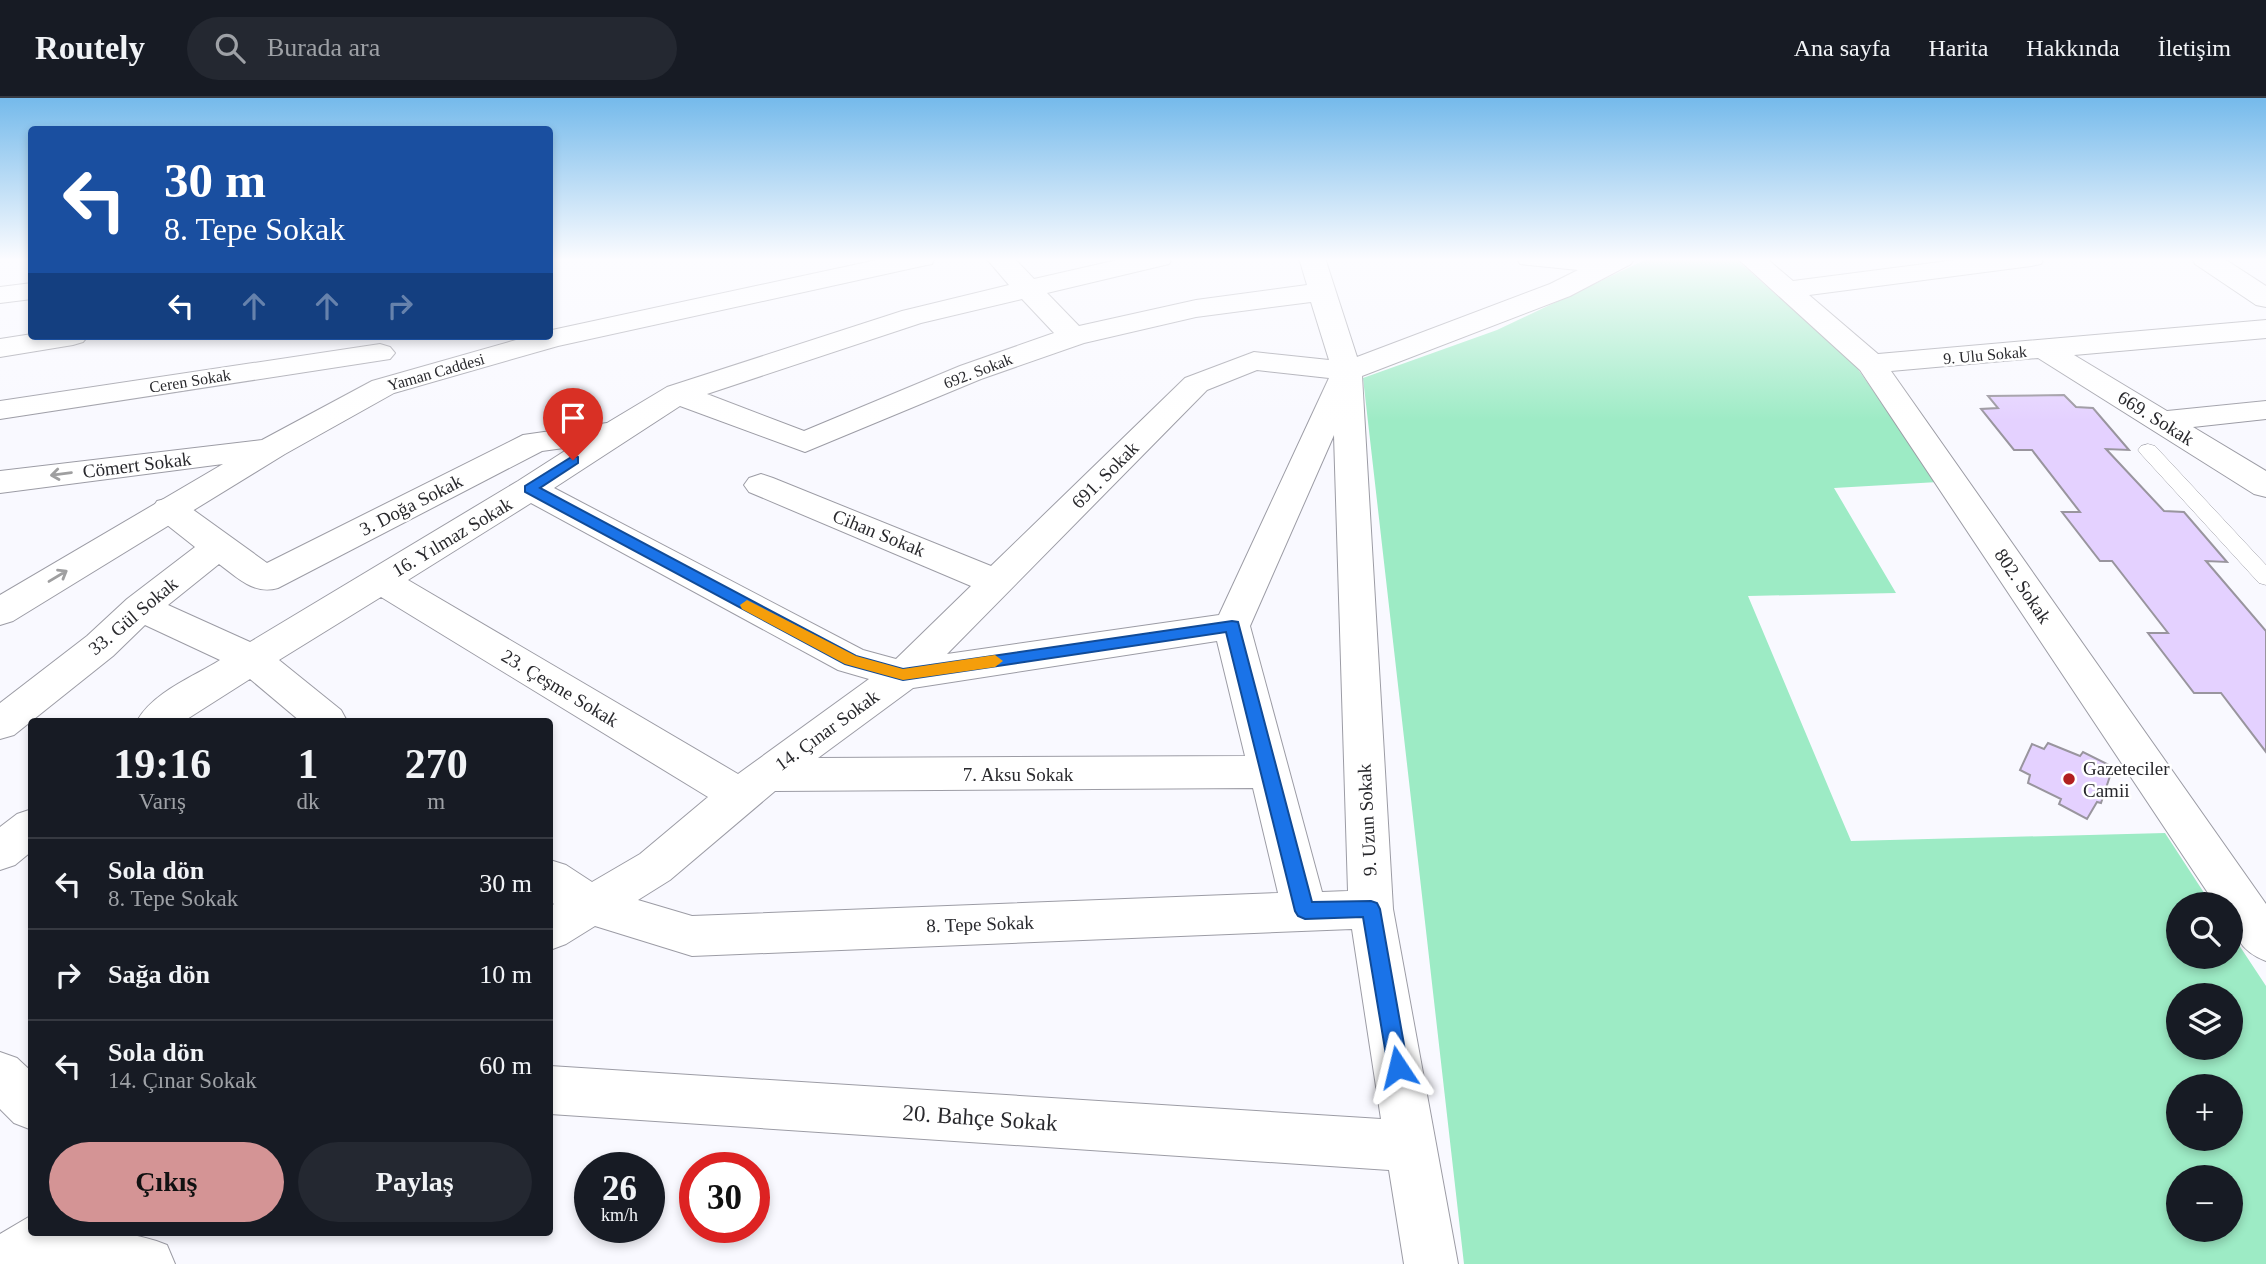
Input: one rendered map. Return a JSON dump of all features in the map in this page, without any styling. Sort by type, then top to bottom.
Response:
[{"type":"street","name":"Yaman Caddesi","points":[[553,339],[673,312]]},
{"type":"street","name":"16. Yılmaz Sokak","points":[[161,718],[174,707],[530,489],[615,431],[678,394],[931,312]]},
{"type":"street","points":[[1050,312],[1073,337]]},
{"type":"street","name":"692. Sokak","points":[[678,394],[805,442],[980,368],[1073,337],[1175,312]]},
{"type":"street","name":"9. Uzun Sokak","points":[[1328,312],[1347,371],[1371,909],[1431,1264]]},
{"type":"street","points":[[1305,911],[1232,626],[1347,371],[1501,312]]},
{"type":"street","name":"802. Sokak","points":[[1812,312],[1871,364],[2266,941]]},
{"type":"street","name":"9. Ulu Sokak","points":[[1871,364],[2266,329]]},
{"type":"street","points":[[0,348],[49,340]]},
{"type":"street","name":"Yaman Caddesi","points":[[0,611],[274,447],[383,387],[548,340]]},
{"type":"street","points":[[379,344],[383,387]]},
{"type":"street","name":"Ceren Sokak","points":[[0,410],[379,344]]},
{"type":"street","name":"669. Sokak","points":[[2046,350],[2266,485]]},
{"type":"street","name":"691. Sokak","points":[[903,675],[1196,384],[1254,361],[1347,371]]},
{"type":"street","points":[[2161,421],[2266,410]]},
{"type":"street","name":"3. Doğa Sokak","points":[[218,547],[265,579],[534,442],[615,431]]},
{"type":"street","name":"Cömert Sokak","points":[[0,482],[274,447]]},
{"type":"street","name":"Cihan Sokak","points":[[761,485],[996,582]]},
{"type":"street","points":[[530,489],[851,660],[903,675]]},
{"type":"street","points":[[169,509],[218,547]]},
{"type":"street","name":"33. Gül Sokak","points":[[0,724],[100,646],[140,608],[218,547]]},
{"type":"street","name":"23. Çeşme Sokak","points":[[380,580],[752,785]]},
{"type":"street","points":[[140,608],[252,659],[323,718]]},
{"type":"street","name":"14. Çınar Sokak","points":[[553,928],[655,867],[752,785],[903,675],[1232,626]]},
{"type":"street","name":"7. Aksu Sokak","points":[[752,785],[1269,772]]},
{"type":"street","points":[[0,852],[28,829]]},
{"type":"street","name":"8. Tepe Sokak","points":[[553,880],[593,906],[692,936],[1371,909]]},
{"type":"street","points":[[0,1075],[28,1102]]},
{"type":"street","name":"20. Bahçe Sokak","points":[[553,1090],[1411,1146]]},
{"type":"street","points":[[31,1246],[148,1264]]},
{"type":"lane","points":[[2148,450],[2266,579]]},
{"type":"green space","points":[[1534,312],[1796,312],[1855,365],[1938,482],[1834,488],[1896,593],[1748,596],[1851,841],[2165,833],[2204,892],[2166,892],[2166,969],[2243,969],[2243,951],[2266,986],[2266,1264],[1464,1264],[1363,378],[1497,330]]},
{"type":"building","points":[[2064,395],[2076,407],[2093,408],[2129,450],[2106,449],[2164,511],[2184,512],[2227,562],[2206,561],[2266,631],[2266,752],[2221,693],[2194,693],[2148,633],[2168,633],[2112,561],[2100,561],[2062,512],[2080,512],[2032,450],[2014,450],[1981,409],[1998,408],[1988,396]]},
{"type":"building","name":"Gazeteciler Camii","points":[[2048,743],[2080,756],[2083,752],[2113,767],[2101,803],[2097,802],[2087,819],[2059,804],[2061,799],[2028,783],[2030,775],[2020,770],[2032,744],[2044,749]]},
{"type":"slow traffic","points":[[747,605],[851,660],[903,675],[995,661]]},
{"type":"place","name":"Gazeteciler Camii","points":[[2069,779]]},
{"type":"route","points":[[573,460],[530,489],[851,660],[903,675],[1232,626],[1305,911],[1371,909],[1398,1067]]}]
